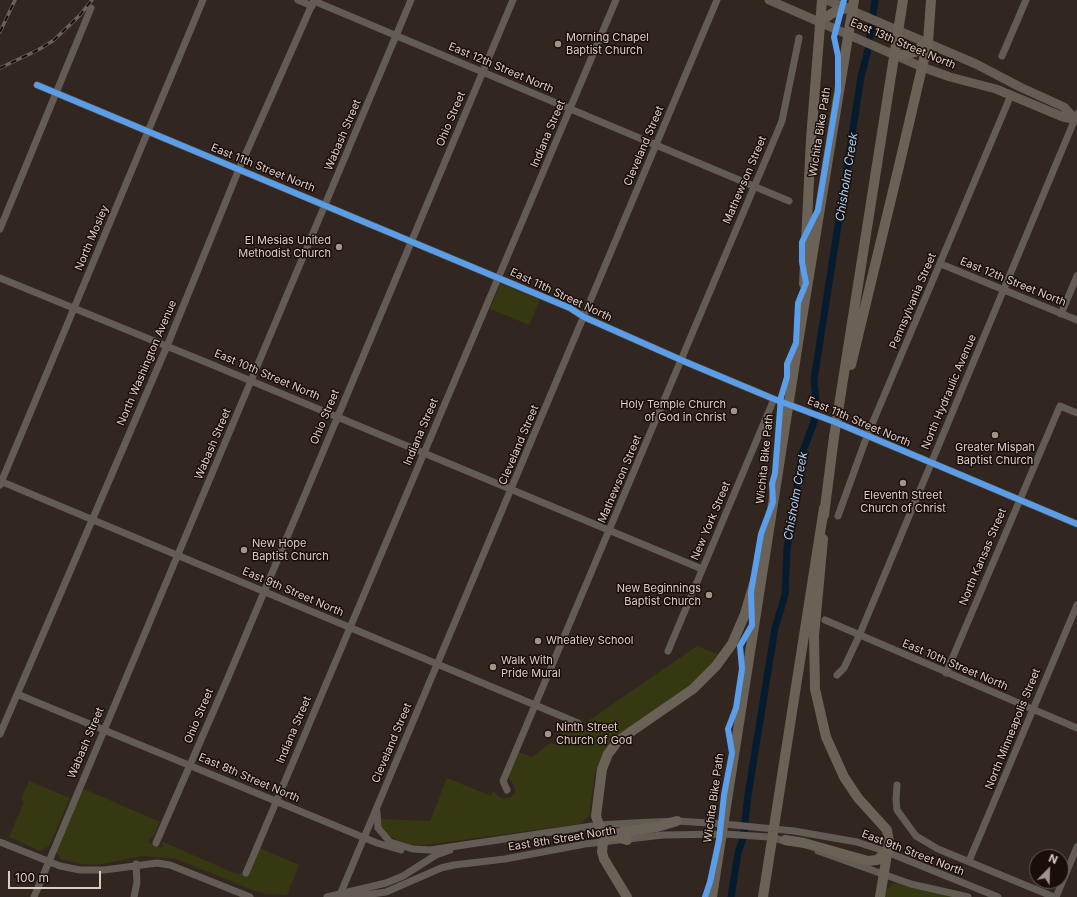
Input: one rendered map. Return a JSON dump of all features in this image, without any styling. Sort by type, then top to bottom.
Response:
[{"type":"highway","points":[[798,343],[804,288],[811,139],[822,0]]},
{"type":"highway","points":[[712,897],[798,343],[854,0]]},
{"type":"highway","points":[[763,897],[903,0]]},
{"type":"highway","points":[[834,437],[928,42],[931,0]]},
{"type":"highway","points":[[820,21],[836,11],[847,8]]},
{"type":"highway","points":[[893,54],[905,55],[915,52],[928,42]]},
{"type":"highway","points":[[824,508],[822,562],[814,649],[815,690],[826,738],[844,777],[858,798],[887,830],[889,842],[880,897]]},
{"type":"highway","points":[[627,840],[607,833],[599,825],[596,816],[600,781],[608,754],[617,742],[693,689],[716,666],[732,644],[745,614],[771,521]]},
{"type":"highway","points":[[627,897],[604,859],[602,852],[604,842],[612,835],[636,829],[657,827],[677,821]]},
{"type":"highway","points":[[784,840],[804,842],[868,862],[877,860],[887,852]]},
{"type":"main road","name":"East 13th Street North","points":[[769,0],[950,78],[996,89],[1063,117],[1076,118]]},
{"type":"main road","name":"East 13th Street North","points":[[827,0],[928,42],[976,64],[1064,108],[1076,118]]},
{"type":"street","name":"North Mosley","points":[[0,482],[203,0]]},
{"type":"street","name":"East 12th Street North","points":[[298,0],[313,2],[396,35],[789,201]]},
{"type":"street","name":"Wabash Street","points":[[34,897],[411,0]]},
{"type":"street","name":"Ohio Street","points":[[156,843],[264,592],[337,416],[514,0]]},
{"type":"street","name":"Indiana Street","points":[[246,873],[275,801],[350,628],[616,0]]},
{"type":"street","name":"Cleveland Street","points":[[339,896],[717,0]]},
{"type":"street","points":[[1002,56],[1026,0]]},
{"type":"street","name":"North Washington Avenue","points":[[0,734],[3,717],[18,694],[167,346],[239,169],[313,2]]},
{"type":"street","points":[[0,229],[91,8]]},
{"type":"street","name":"Mathewson Street","points":[[506,790],[503,782],[782,121],[799,38]]},
{"type":"street","name":"East 11th Street North","points":[[37,85],[570,308],[584,317],[682,361],[774,399],[835,422],[1077,524]]},
{"type":"street","name":"Pennsylvania Street","points":[[838,516],[867,436],[941,264],[1011,95]]},
{"type":"street","name":"North Hydraulic Avenue","points":[[837,675],[844,668],[859,636],[1076,118]]},
{"type":"street","name":"East 12th Street North","points":[[941,264],[1077,320]]},
{"type":"street","points":[[1061,314],[1077,276]]},
{"type":"street","name":"East 10th Street North","points":[[0,278],[337,416],[702,569]]},
{"type":"street","name":"New York Street","points":[[668,651],[774,399]]},
{"type":"street","name":"North Kansas Street","points":[[946,673],[1060,406],[1077,413]]},
{"type":"street","name":"East 9th Street North","points":[[0,482],[578,723]]},
{"type":"street","name":"North Minneapolis Street","points":[[969,861],[984,830],[1077,605]]},
{"type":"street","name":"East 10th Street North","points":[[825,620],[859,636],[1077,728]]},
{"type":"street","name":"East 8th Street North","points":[[18,694],[275,801],[364,837],[404,851],[417,853],[599,825],[677,821],[724,824]]},
{"type":"street","points":[[897,785],[896,800],[898,810],[912,832],[932,846],[1055,897],[1077,847]]},
{"type":"street","name":"East 8th Street North","points":[[377,808],[378,828],[390,842],[413,849],[430,850]]},
{"type":"street","name":"East 9th Street North","points":[[724,824],[826,835],[856,842],[887,852],[998,897]]},
{"type":"street","name":"East 9th Street North","points":[[724,834],[769,837],[784,840],[883,875],[968,897]]},
{"type":"street","name":"East 8th Street North","points":[[339,896],[350,897],[386,892],[441,868],[454,865],[504,859],[604,842],[663,835],[724,834]]},
{"type":"street","points":[[0,842],[48,861],[85,871],[104,870],[136,864],[157,863],[176,866],[250,897]]},
{"type":"street","points":[[327,897],[339,896],[386,883],[403,876],[436,855],[472,845]]},
{"type":"street","points":[[135,894],[136,864]]},
{"type":"green space","points":[[502,284],[540,300],[529,325],[490,309],[500,285]]},
{"type":"green space","points":[[697,646],[720,655],[704,676],[616,737],[607,747],[595,772],[589,816],[580,824],[425,845],[408,844],[397,840],[388,835],[381,827],[380,819],[430,821],[447,778],[491,796],[494,790],[498,796],[504,799],[511,797],[515,792],[514,786],[508,776],[519,752],[532,757],[550,743],[557,745],[564,729],[574,733],[575,731],[581,732],[586,729],[588,721]]},
{"type":"green space","points":[[29,781],[70,798],[49,846],[40,851],[9,837],[24,802],[21,800]]},
{"type":"green space","points":[[82,788],[160,822],[154,835],[148,842],[161,848],[163,846],[161,841],[239,875],[240,873],[248,876],[260,848],[299,865],[287,895],[267,894],[255,891],[176,859],[143,856],[96,865],[82,864],[61,859],[56,851]]},
{"type":"green space","points":[[897,883],[960,897],[884,897],[887,889]]},
{"type":"waterway","name":"Chisholm Creek","points":[[731,897],[738,853],[743,839],[748,795],[775,628],[785,595],[787,548],[803,451],[814,422],[816,401],[814,380],[861,77],[868,50],[875,0]]},
{"type":"railway","points":[[0,32],[15,0]]},
{"type":"railway","points":[[0,68],[38,50],[54,40],[80,15],[92,0]]},
{"type":"cycle path","name":"Wichita Bike Path","points":[[705,897],[710,882],[719,840],[724,795],[732,753],[728,729],[736,708],[742,669],[740,646],[752,625],[751,592],[761,534],[773,502],[772,484],[775,473],[781,397],[787,377],[787,364],[796,343],[798,303],[806,283],[802,262],[802,242],[818,210],[838,91],[838,56],[834,37],[844,0]]},
{"type":"cycle path","points":[[37,85],[570,308],[584,317],[688,363],[774,399],[835,422],[1077,524]]},
{"type":"place","name":"Morning Chapel Baptist Church","points":[[558,44]]},
{"type":"place","name":"El Mesias United Methodist Church","points":[[339,247]]},
{"type":"place","name":"Holy Temple Church of God in Christ","points":[[734,411]]},
{"type":"place","name":"Greater Mispah Baptist Church","points":[[995,435]]},
{"type":"place","name":"Eleventh Street Church of Christ","points":[[903,483]]},
{"type":"place","name":"New Hope Baptist Church","points":[[244,550]]},
{"type":"place","name":"New Beginnings Baptist Church","points":[[709,595]]},
{"type":"place","name":"Wheatley School","points":[[538,641]]},
{"type":"place","name":"Walk With Pride Mural","points":[[493,667]]},
{"type":"place","name":"Ninth Street Church of God","points":[[548,734]]}]
